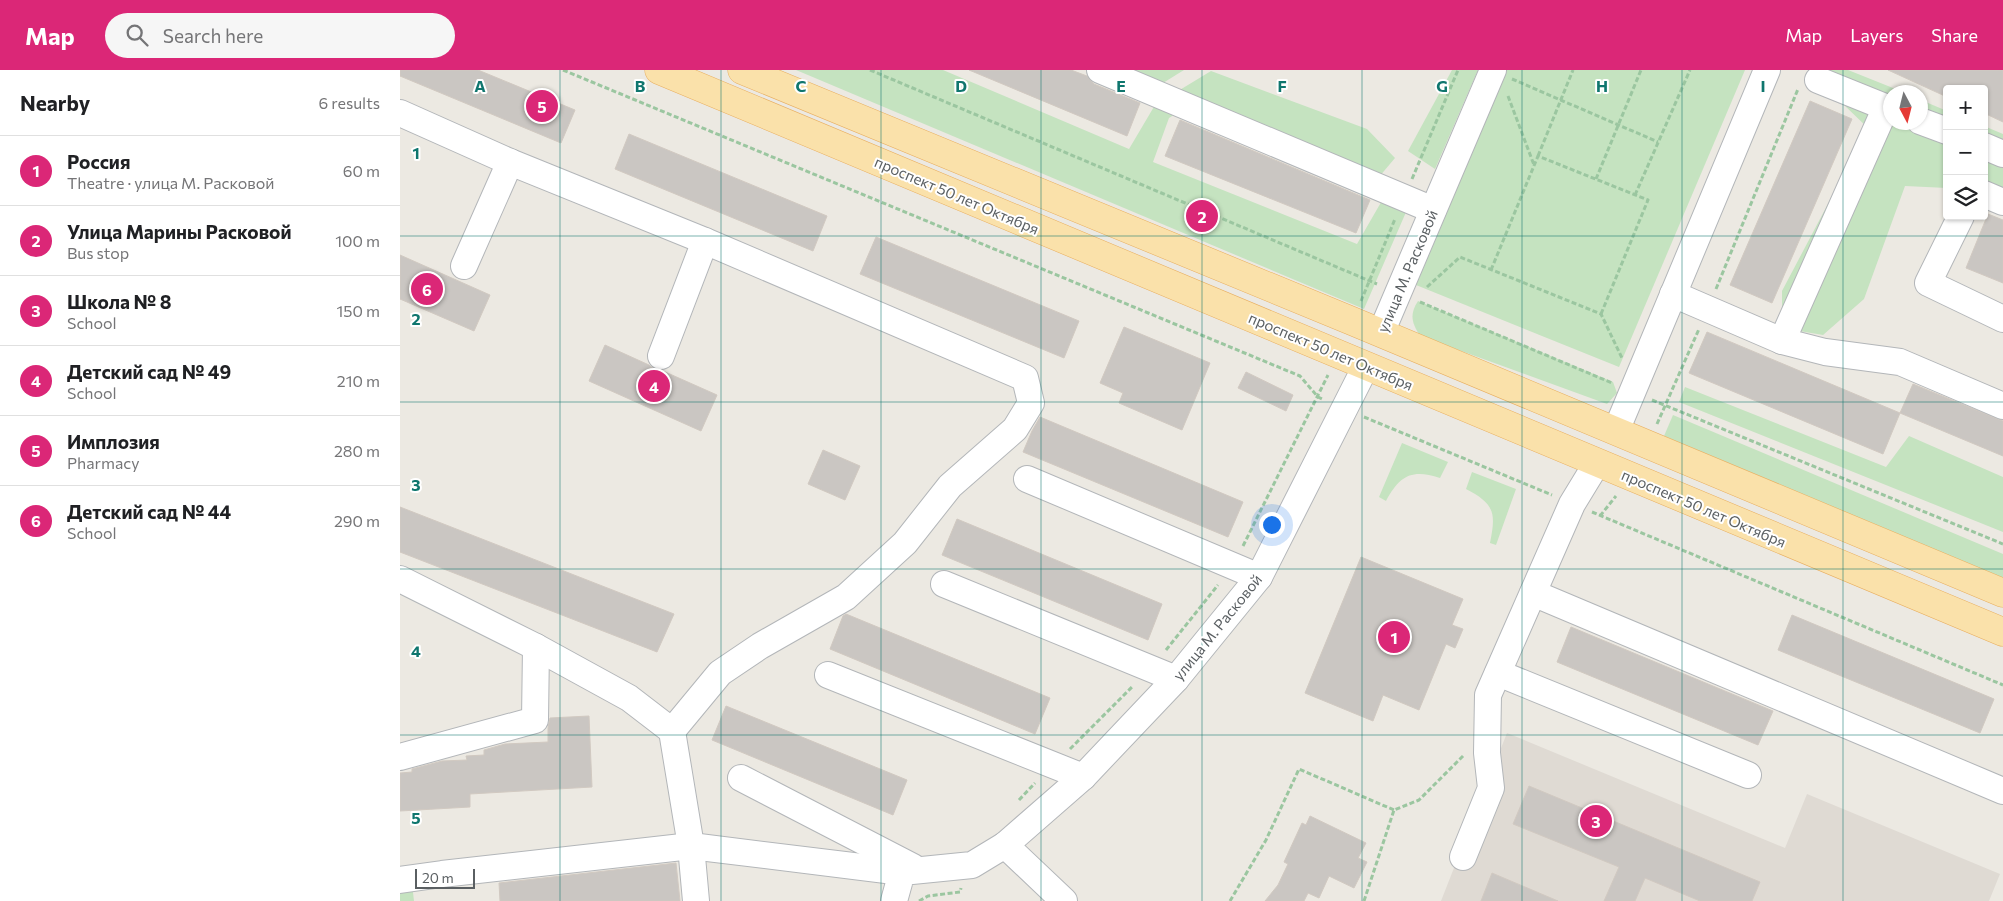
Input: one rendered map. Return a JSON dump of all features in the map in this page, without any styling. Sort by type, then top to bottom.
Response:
[{"type":"main road","name":"проспект 50 лет Октября","points":[[659,70],[2003,632]]},
{"type":"main road","points":[[742,70],[1381,333],[2003,593]]},
{"type":"main road","name":"улица М. Расковой","points":[[1366,366],[1381,333]]},
{"type":"main road","points":[[1597,463],[1616,432]]},
{"type":"street","points":[[1100,70],[1433,210]]},
{"type":"street","points":[[1616,432],[1767,70]]},
{"type":"street","name":"улица М. Расковой","points":[[1381,333],[1406,296],[1433,210],[1500,73]]},
{"type":"street","points":[[1818,80],[1883,106]]},
{"type":"street","points":[[400,113],[510,162],[705,241],[1025,378],[1031,403],[1015,429],[950,486],[905,543],[846,598],[760,646],[720,673],[672,731]]},
{"type":"street","points":[[1782,341],[1883,119]]},
{"type":"street","points":[[1928,124],[1944,130]]},
{"type":"street","points":[[1988,148],[2003,154]]},
{"type":"street","points":[[464,266],[510,162]]},
{"type":"street","points":[[1988,196],[2003,202]]},
{"type":"street","points":[[1959,220],[1928,283],[2003,319]]},
{"type":"street","points":[[661,356],[705,241]]},
{"type":"street","points":[[1673,294],[1782,341],[1825,352],[1900,362],[2003,406]]},
{"type":"street","name":"улица М. Расковой","points":[[400,880],[691,846],[911,872],[972,865],[1005,845],[1083,777],[1176,679],[1259,577],[1366,366]]},
{"type":"street","points":[[1464,857],[1491,788],[1487,753],[1488,695],[1572,504],[1597,463]]},
{"type":"street","points":[[1027,479],[1259,577]]},
{"type":"street","points":[[400,579],[536,647],[629,698],[672,731],[691,846],[696,901]]},
{"type":"street","points":[[944,584],[1176,679]]},
{"type":"street","points":[[1533,593],[2003,791]]},
{"type":"street","points":[[400,757],[535,720],[536,647]]},
{"type":"street","points":[[1498,673],[1748,775]]},
{"type":"street","points":[[828,675],[1083,777]]},
{"type":"street","points":[[742,778],[911,872],[894,901]]},
{"type":"street","points":[[1005,845],[1064,901]]},
{"type":"path","points":[[563,70],[1300,376],[1318,397],[1345,409],[2003,686]]},
{"type":"path","points":[[870,70],[1633,392],[2003,544]]},
{"type":"path","points":[[1491,270],[1573,70]]},
{"type":"path","points":[[1596,179],[1641,70]]},
{"type":"path","points":[[1635,195],[1690,70]]},
{"type":"path","points":[[1500,73],[1658,142]]},
{"type":"path","points":[[1507,94],[1534,165]]},
{"type":"path","points":[[1538,156],[1648,200],[1602,314]]},
{"type":"path","points":[[1406,296],[1460,257],[1602,314],[1623,359]]},
{"type":"path","points":[[1352,321],[1369,280]]},
{"type":"path","points":[[1018,800],[1151,669],[1233,566],[1338,354]]},
{"type":"path","points":[[1230,901],[1266,840],[1299,769],[1394,810]]},
{"type":"path","points":[[919,901],[928,896],[960,892],[966,866]]},
{"type":"shaded area","points":[[1507,733],[1785,848],[1807,794],[2000,874],[1989,901],[1441,901]]},
{"type":"green space","points":[[796,70],[943,70],[1129,149],[1155,105],[1211,71],[1367,129],[1395,158],[1379,177],[1186,107],[1169,118],[1153,162],[1357,244],[1391,185],[1413,196],[1364,309]]},
{"type":"green space","points":[[1098,70],[1184,70],[1150,91]]},
{"type":"green space","points":[[1452,70],[1478,70],[1435,169],[1408,151]]},
{"type":"green space","points":[[1507,70],[1745,70],[1619,367],[1416,285]]},
{"type":"green space","points":[[1825,70],[1848,70],[1886,85],[1883,85],[1883,130],[1928,130],[1928,103],[1943,109],[1943,188],[1905,186],[1864,299],[1823,335],[1782,328],[1782,291],[1868,128],[1818,80]]},
{"type":"green space","points":[[1988,128],[2003,134],[2003,191],[1988,190]]},
{"type":"green space","points":[[1418,301],[1613,382],[1617,393],[1607,404],[1420,336],[1413,319],[1413,311]]},
{"type":"green space","points":[[1685,387],[1886,467],[1909,436],[2003,477],[2003,532],[1679,402]]},
{"type":"green space","points":[[1673,415],[2003,554],[2003,578],[1664,436]]},
{"type":"green space","points":[[1402,443],[1448,462],[1440,478],[1422,474],[1408,476],[1396,485],[1386,501],[1379,497]]},
{"type":"green space","points":[[1472,472],[1516,489],[1496,545],[1490,543],[1493,524],[1491,510],[1476,494],[1466,489]]},
{"type":"green space","points":[[412,884],[414,901],[400,901],[400,885]]},
{"type":"building","points":[[400,70],[478,70],[575,110],[561,143],[400,76]]},
{"type":"building","points":[[969,70],[1071,70],[1087,76],[1094,84],[1140,103],[1127,136]]},
{"type":"building","points":[[1888,70],[2003,70],[2003,122],[1988,115],[1988,85],[1943,85],[1943,95],[1928,88],[1928,85],[1921,85]]},
{"type":"building","points":[[1810,101],[1852,119],[1772,303],[1730,285]]},
{"type":"building","points":[[1180,120],[1370,200],[1356,233],[1165,156]]},
{"type":"building","points":[[629,134],[827,216],[813,251],[615,169]]},
{"type":"building","points":[[1988,214],[2003,220],[2003,283],[1966,268],[1986,220],[1988,220]]},
{"type":"building","points":[[876,237],[1079,321],[1064,358],[860,274]]},
{"type":"building","points":[[400,255],[490,295],[474,331],[400,299]]},
{"type":"building","points":[[1124,327],[1210,363],[1182,430],[1119,403],[1123,393],[1100,383]]},
{"type":"building","points":[[1707,332],[1900,413],[1883,454],[1689,373]]},
{"type":"building","points":[[605,345],[649,365],[655,370],[663,371],[717,395],[701,431],[589,381]]},
{"type":"building","points":[[1246,372],[1293,395],[1286,411],[1238,388]]},
{"type":"building","points":[[1913,384],[2003,421],[2003,456],[1900,413]]},
{"type":"building","points":[[1040,417],[1243,502],[1228,537],[1023,452]]},
{"type":"building","points":[[823,450],[860,466],[845,500],[808,484]]},
{"type":"building","points":[[400,507],[674,614],[657,652],[400,552]]},
{"type":"building","points":[[957,519],[1162,604],[1148,640],[942,555]]},
{"type":"building","points":[[1361,557],[1463,599],[1452,625],[1463,629],[1455,648],[1446,644],[1419,710],[1383,695],[1373,721],[1305,693]]},
{"type":"building","points":[[846,614],[1050,698],[1035,734],[830,649],[843,616]]},
{"type":"building","points":[[1792,615],[1994,699],[1980,733],[1778,650]]},
{"type":"building","points":[[1571,627],[1773,711],[1758,745],[1557,662]]},
{"type":"building","points":[[726,706],[907,780],[893,815],[712,740]]},
{"type":"building","points":[[589,716],[592,787],[470,794],[470,807],[400,811],[400,773],[412,772],[412,769],[442,761],[467,760],[466,756],[484,755],[484,750],[505,744],[548,742],[550,718]]},
{"type":"building","points":[[1529,786],[1760,882],[1752,901],[1700,901],[1645,878],[1635,901],[1604,901],[1619,867],[1513,824]]},
{"type":"building","points":[[1310,816],[1366,843],[1358,858],[1367,862],[1354,888],[1329,876],[1319,898],[1308,893],[1304,901],[1265,901],[1278,885],[1288,864],[1284,862],[1302,823],[1306,825]]},
{"type":"building","points":[[676,863],[680,901],[500,901],[499,883]]},
{"type":"building","points":[[1492,873],[1558,901],[1481,901]]},
{"type":"place","name":"Имплозия","points":[[542,106]]},
{"type":"place","name":"Улица Марины Расковой","points":[[1202,216]]},
{"type":"place","name":"Детский сад № 44","points":[[427,289]]},
{"type":"place","name":"Детский сад № 49","points":[[654,386]]},
{"type":"place","name":"Россия","points":[[1394,637]]},
{"type":"place","name":"Школа № 8","points":[[1596,821]]}]
